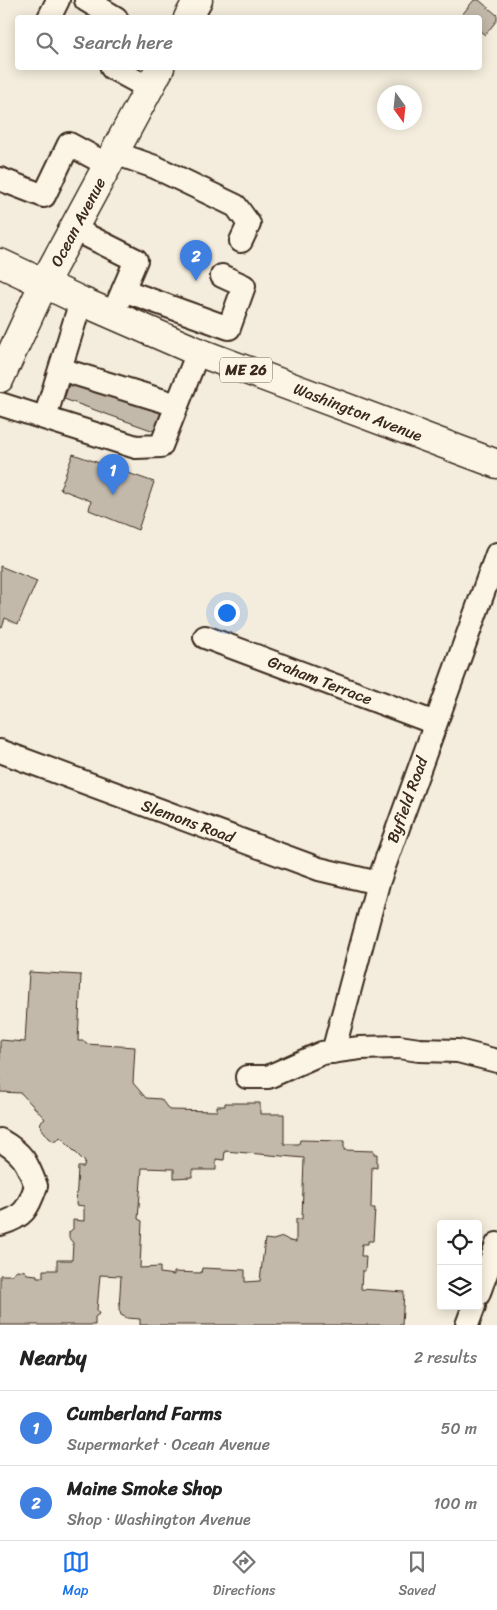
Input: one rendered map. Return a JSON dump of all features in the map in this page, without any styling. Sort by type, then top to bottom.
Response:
[{"type":"main road","points":[[190,15],[198,0]]},
{"type":"main road","name":"Ocean Avenue","points":[[0,378],[44,283],[155,78]]},
{"type":"main road","name":"Washington Avenue","points":[[0,262],[81,301],[198,352],[497,464]]},
{"type":"street","points":[[50,15],[58,0]]},
{"type":"street","points":[[86,0],[111,15]]},
{"type":"street","points":[[121,70],[155,78]]},
{"type":"street","points":[[0,179],[44,196],[69,144],[111,160],[154,167],[236,206],[249,224],[241,241]]},
{"type":"street","points":[[74,229],[136,260],[112,314]]},
{"type":"street","points":[[123,290],[229,328],[244,286],[222,276]]},
{"type":"street","points":[[45,418],[81,301]]},
{"type":"street","points":[[0,404],[136,447],[161,446],[198,352]]},
{"type":"street","points":[[60,369],[177,406]]},
{"type":"street","name":"Byfield Road","points":[[333,1052],[378,883],[497,554]]},
{"type":"street","name":"Graham Terrace","points":[[205,637],[435,723]]},
{"type":"street","name":"Slemons Road","points":[[0,752],[319,869],[378,883]]},
{"type":"street","points":[[247,1077],[268,1077],[322,1054],[360,1048],[399,1047],[458,1052],[497,1060]]},
{"type":"street","points":[[0,1140],[15,1148],[28,1164],[36,1186],[30,1205],[14,1220],[0,1224]]},
{"type":"street","points":[[482,1284],[497,1244]]},
{"type":"street","points":[[467,1325],[473,1310]]},
{"type":"building","points":[[474,0],[479,0],[497,15],[497,20],[485,35],[482,33],[482,15],[462,15]]},
{"type":"building","points":[[72,376],[162,409],[154,431],[64,399]]},
{"type":"building","points":[[73,454],[154,482],[138,530],[89,510],[91,501],[60,489]]},
{"type":"building","points":[[0,566],[37,581],[18,624],[5,618],[2,627],[0,626]]},
{"type":"building","points":[[29,972],[81,975],[78,1041],[84,1041],[86,1044],[135,1047],[133,1083],[146,1098],[161,1099],[169,1110],[217,1111],[217,1106],[225,1106],[225,1103],[260,1103],[260,1114],[284,1114],[284,1144],[299,1144],[300,1140],[344,1141],[344,1150],[374,1151],[374,1154],[377,1154],[377,1168],[372,1167],[371,1208],[375,1208],[373,1241],[368,1241],[368,1244],[362,1244],[361,1256],[366,1256],[365,1271],[362,1271],[361,1289],[404,1292],[402,1325],[140,1325],[140,1319],[127,1318],[121,1315],[119,1309],[121,1276],[100,1275],[97,1310],[99,1314],[95,1317],[95,1325],[0,1325],[0,1275],[11,1275],[17,1270],[37,1275],[37,1277],[43,1277],[43,1270],[57,1270],[57,1260],[72,1260],[73,1243],[69,1238],[69,1232],[73,1229],[73,1220],[84,1221],[84,1206],[76,1205],[78,1167],[84,1167],[85,1162],[60,1137],[57,1141],[49,1138],[40,1123],[45,1119],[21,1093],[0,1092],[0,1040],[25,1042]],"holes":[[[225,1151],[304,1158],[302,1219],[296,1219],[296,1242],[283,1237],[273,1240],[265,1239],[260,1281],[245,1282],[245,1270],[202,1268],[201,1273],[174,1272],[174,1275],[160,1273],[160,1267],[140,1268],[142,1221],[138,1219],[142,1168],[174,1169],[174,1178],[192,1177],[192,1170],[216,1170],[216,1159],[224,1160]]]},
{"type":"place","name":"Maine Smoke Shop","points":[[196,281]]},
{"type":"place","name":"Cumberland Farms","points":[[113,495]]}]
